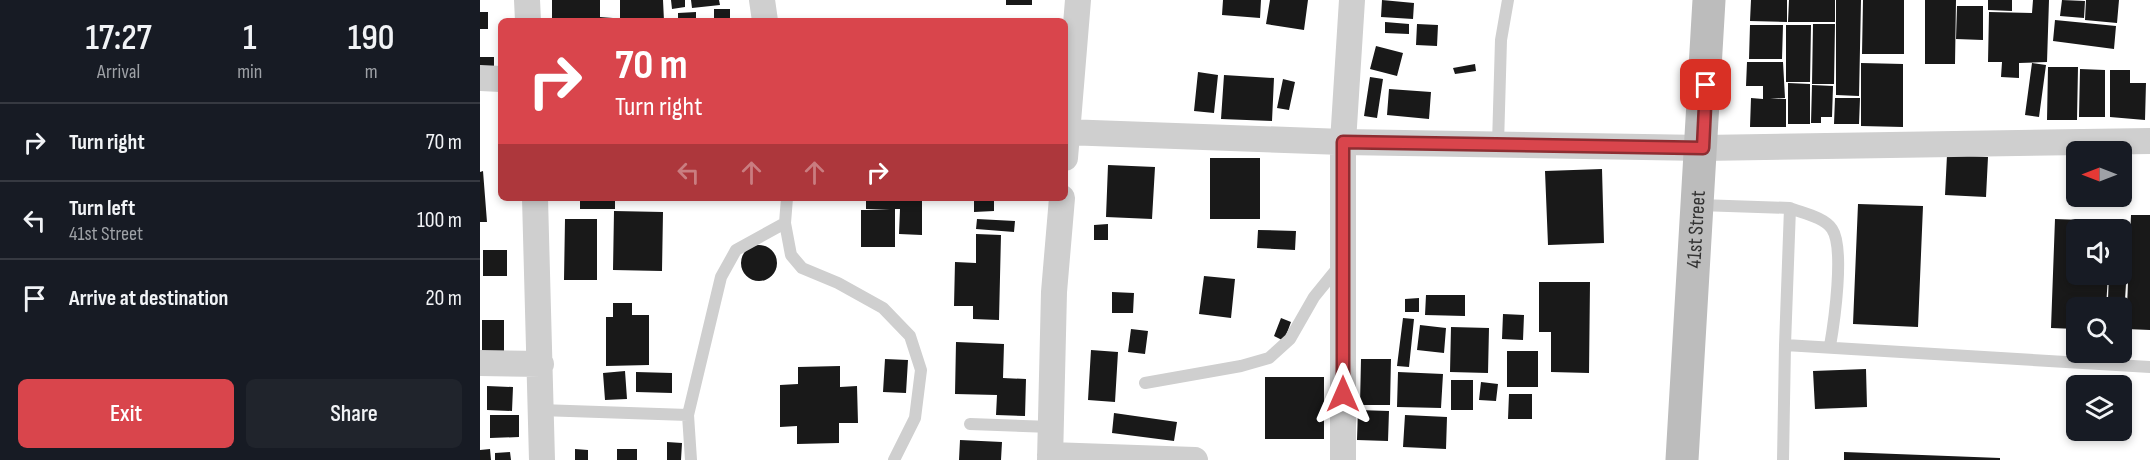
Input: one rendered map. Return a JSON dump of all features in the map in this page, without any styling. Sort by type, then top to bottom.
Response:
[{"type":"main road","name":"41st Street","points":[[1682,460],[1703,148],[1709,0]]},
{"type":"street","points":[[527,0],[528,18]]},
{"type":"street","points":[[762,0],[765,18]]},
{"type":"street","points":[[1068,88],[1078,0]]},
{"type":"street","points":[[1343,460],[1343,142],[1352,0]]},
{"type":"street","points":[[480,78],[498,78]]},
{"type":"street","points":[[1068,132],[1343,142],[1703,148],[2150,141]]},
{"type":"street","points":[[535,201],[542,460]]},
{"type":"street","points":[[1062,201],[1054,292],[1050,457],[1195,460]]},
{"type":"street","points":[[480,363],[541,363]]},
{"type":"lane","points":[[1498,144],[1501,40],[1508,0]]},
{"type":"lane","points":[[787,201],[785,223],[791,255],[802,268],[838,283],[883,308],[910,336],[921,370],[915,418],[894,460]]},
{"type":"lane","points":[[1699,205],[1790,208],[1823,221],[1833,230],[1837,249],[1837,305],[1830,346]]},
{"type":"lane","points":[[1783,460],[1790,208]]},
{"type":"lane","points":[[691,460],[688,415],[698,379],[709,316],[721,277],[736,250],[785,223]]},
{"type":"lane","points":[[1144,382],[1241,366],[1269,358],[1290,339],[1314,297],[1343,261]]},
{"type":"lane","points":[[1785,345],[2150,367]]},
{"type":"lane","points":[[540,410],[688,415]]},
{"type":"lane","points":[[970,424],[1051,427]]},
{"type":"building","points":[[552,0],[600,0],[600,17],[613,18],[569,18],[552,18]]},
{"type":"building","points":[[620,0],[663,0],[664,18],[620,18]]},
{"type":"building","points":[[671,0],[685,0],[685,7],[672,9]]},
{"type":"building","points":[[691,0],[719,0],[720,5],[692,8]]},
{"type":"building","points":[[1006,0],[1032,0],[1032,5],[1006,5]]},
{"type":"building","points":[[1223,0],[1261,0],[1260,18],[1222,15]]},
{"type":"building","points":[[1270,0],[1308,0],[1304,30],[1266,24]]},
{"type":"building","points":[[1382,0],[1414,3],[1413,19],[1381,17]]},
{"type":"building","points":[[1751,0],[1787,0],[1787,22],[1750,21]]},
{"type":"building","points":[[1789,0],[1835,0],[1835,22],[1788,22]]},
{"type":"building","points":[[1836,0],[1861,0],[1859,96],[1836,95]]},
{"type":"building","points":[[1863,0],[1904,0],[1904,54],[1862,54]]},
{"type":"building","points":[[1925,0],[1956,0],[1955,64],[1925,64]]},
{"type":"building","points":[[1988,0],[2012,0],[2012,11],[1988,10]]},
{"type":"building","points":[[2033,0],[2049,0],[2047,62],[2019,63],[2019,78],[2001,77],[2002,62],[1988,62],[1989,12],[2032,13]]},
{"type":"building","points":[[2062,0],[2085,1],[2084,18],[2060,16]]},
{"type":"building","points":[[2086,0],[2119,0],[2117,23],[2085,20]]},
{"type":"building","points":[[1957,6],[1983,6],[1983,40],[1956,39]]},
{"type":"building","points":[[714,9],[730,9],[730,18],[714,18]]},
{"type":"building","points":[[480,12],[488,12],[488,29],[480,29]]},
{"type":"building","points":[[696,12],[696,18],[678,18],[678,13]]},
{"type":"building","points":[[2055,20],[2116,26],[2114,49],[2053,41]]},
{"type":"building","points":[[1385,22],[1409,24],[1409,34],[1385,33]]},
{"type":"building","points":[[1417,24],[1438,25],[1437,46],[1416,45]]},
{"type":"building","points":[[1813,24],[1835,24],[1834,84],[1812,84]]},
{"type":"building","points":[[1750,25],[1783,25],[1782,59],[1749,59]]},
{"type":"building","points":[[1786,25],[1811,25],[1810,82],[1786,82]]},
{"type":"building","points":[[1376,46],[1403,53],[1397,76],[1370,69]]},
{"type":"building","points":[[480,57],[494,57],[494,70],[480,70]]},
{"type":"building","points":[[1747,62],[1783,62],[1785,98],[1770,99],[1786,99],[1786,127],[1750,127],[1751,98],[1763,99],[1763,86],[1746,86]]},
{"type":"building","points":[[1861,63],[1903,64],[1903,127],[1861,126]]},
{"type":"building","points":[[2032,63],[2046,65],[2039,117],[2025,115]]},
{"type":"building","points":[[1475,64],[1476,71],[1455,74],[1453,68]]},
{"type":"building","points":[[2048,67],[2078,67],[2077,120],[2047,120]]},
{"type":"building","points":[[2080,69],[2105,70],[2105,117],[2079,117]]},
{"type":"building","points":[[2110,70],[2130,70],[2130,83],[2146,83],[2145,120],[2110,117]]},
{"type":"building","points":[[1198,72],[1218,75],[1214,113],[1194,111]]},
{"type":"building","points":[[1224,75],[1274,78],[1272,121],[1221,119]]},
{"type":"building","points":[[1370,77],[1383,79],[1377,118],[1364,116]]},
{"type":"building","points":[[1283,79],[1295,82],[1289,110],[1277,108]]},
{"type":"building","points":[[1788,83],[1810,84],[1810,124],[1788,124]]},
{"type":"building","points":[[1812,85],[1833,86],[1832,117],[1821,117],[1821,123],[1811,123]]},
{"type":"building","points":[[1389,89],[1431,92],[1429,119],[1387,115]]},
{"type":"building","points":[[1835,98],[1860,98],[1859,124],[1834,124]]},
{"type":"building","points":[[1947,155],[1988,157],[1986,197],[1945,195]]},
{"type":"building","points":[[1210,158],[1260,158],[1260,219],[1210,219]]},
{"type":"building","points":[[1108,165],[1155,167],[1152,219],[1106,217]]},
{"type":"building","points":[[1602,169],[1604,243],[1548,245],[1545,171]]},
{"type":"building","points":[[483,171],[487,222],[480,222],[480,172]]},
{"type":"building","points":[[580,201],[615,201],[615,209],[580,209]]},
{"type":"building","points":[[866,201],[922,201],[922,235],[899,234],[900,209],[895,209],[895,247],[861,247],[861,210],[890,210],[866,209]]},
{"type":"building","points":[[974,201],[994,201],[994,211],[974,212]]},
{"type":"building","points":[[1858,204],[1923,206],[1918,327],[1853,324]]},
{"type":"building","points":[[614,211],[663,212],[662,271],[613,270]]},
{"type":"building","points":[[2131,215],[2150,215],[2150,330],[2132,329],[2132,297],[2127,297],[2128,285],[2132,285]]},
{"type":"building","points":[[565,219],[597,219],[597,280],[564,280]]},
{"type":"building","points":[[977,219],[1015,221],[1014,232],[976,229]]},
{"type":"building","points":[[2055,219],[2066,219],[2066,285],[2107,285],[2107,297],[2066,297],[2066,329],[2051,328]]},
{"type":"building","points":[[1108,224],[1108,240],[1094,240],[1094,225]]},
{"type":"building","points":[[1258,230],[1296,231],[1295,250],[1257,248]]},
{"type":"building","points":[[976,234],[1001,235],[999,320],[973,319],[973,306],[954,306],[955,262],[976,263]]},
{"type":"building","points":[[759,245],[772,250],[777,263],[772,276],[759,281],[746,276],[741,263],[746,250]]},
{"type":"building","points":[[483,250],[507,250],[507,276],[483,276]]},
{"type":"building","points":[[1204,276],[1235,279],[1231,318],[1199,314]]},
{"type":"building","points":[[1539,282],[1590,282],[1589,373],[1551,372],[1551,332],[1539,332]]},
{"type":"building","points":[[2109,285],[2126,285],[2125,297],[2108,297]]},
{"type":"building","points":[[1112,292],[1134,293],[1133,313],[1112,313]]},
{"type":"building","points":[[1426,295],[1465,295],[1465,316],[1425,315]]},
{"type":"building","points":[[1419,298],[1419,312],[1405,312],[1405,299]]},
{"type":"building","points":[[613,303],[632,303],[632,315],[649,315],[649,365],[606,366],[606,317],[613,317]]},
{"type":"building","points":[[1503,314],[1524,315],[1523,340],[1502,339]]},
{"type":"building","points":[[1281,318],[1291,322],[1284,341],[1274,336]]},
{"type":"building","points":[[1403,318],[1414,319],[1409,367],[1397,366]]},
{"type":"building","points":[[482,320],[504,320],[504,355],[482,355]]},
{"type":"building","points":[[1420,325],[1446,328],[1444,353],[1417,350]]},
{"type":"building","points":[[1451,327],[1489,328],[1488,373],[1450,372]]},
{"type":"building","points":[[1131,329],[1148,331],[1145,354],[1128,352]]},
{"type":"building","points":[[956,342],[1004,344],[1003,378],[1026,379],[1025,416],[996,415],[997,395],[955,394]]},
{"type":"building","points":[[1091,350],[1118,352],[1115,402],[1088,400]]},
{"type":"building","points":[[1507,351],[1538,351],[1538,387],[1507,387]]},
{"type":"building","points":[[885,359],[908,360],[906,393],[883,392]]},
{"type":"building","points":[[1361,359],[1391,359],[1390,405],[1360,405]]},
{"type":"building","points":[[840,366],[840,387],[857,386],[858,423],[839,423],[839,443],[797,444],[797,426],[780,427],[780,385],[798,384],[798,367]]},
{"type":"building","points":[[1866,369],[1867,407],[1815,409],[1813,371]]},
{"type":"building","points":[[625,371],[627,399],[605,400],[603,373]]},
{"type":"building","points":[[636,372],[672,373],[672,393],[636,392]]},
{"type":"building","points":[[1398,372],[1443,374],[1441,408],[1397,407]]},
{"type":"building","points":[[1265,377],[1324,377],[1324,439],[1265,439]]},
{"type":"building","points":[[1451,380],[1473,380],[1473,410],[1451,410]]},
{"type":"building","points":[[1481,382],[1498,384],[1496,401],[1479,400]]},
{"type":"building","points":[[487,386],[513,387],[512,411],[487,410]]},
{"type":"building","points":[[1509,394],[1532,394],[1532,419],[1508,419]]},
{"type":"building","points":[[1358,410],[1389,411],[1388,441],[1357,440]]},
{"type":"building","points":[[1114,413],[1177,422],[1174,441],[1112,433]]},
{"type":"building","points":[[490,415],[519,415],[519,437],[490,438]]},
{"type":"building","points":[[1405,415],[1447,417],[1446,449],[1403,447]]},
{"type":"building","points":[[960,440],[1002,442],[1001,460],[959,460]]},
{"type":"building","points":[[667,442],[682,443],[681,460],[667,460]]},
{"type":"building","points":[[490,449],[491,460],[480,460],[480,450]]},
{"type":"building","points":[[575,449],[588,450],[588,460],[575,460]]},
{"type":"building","points":[[617,449],[637,449],[637,460],[617,460]]},
{"type":"building","points":[[510,452],[511,460],[495,460],[495,453]]},
{"type":"building","points":[[1844,452],[2000,458],[2000,460],[1844,460]]},
{"type":"route","points":[[1343,394],[1343,142],[1703,148],[1706,85]]}]
